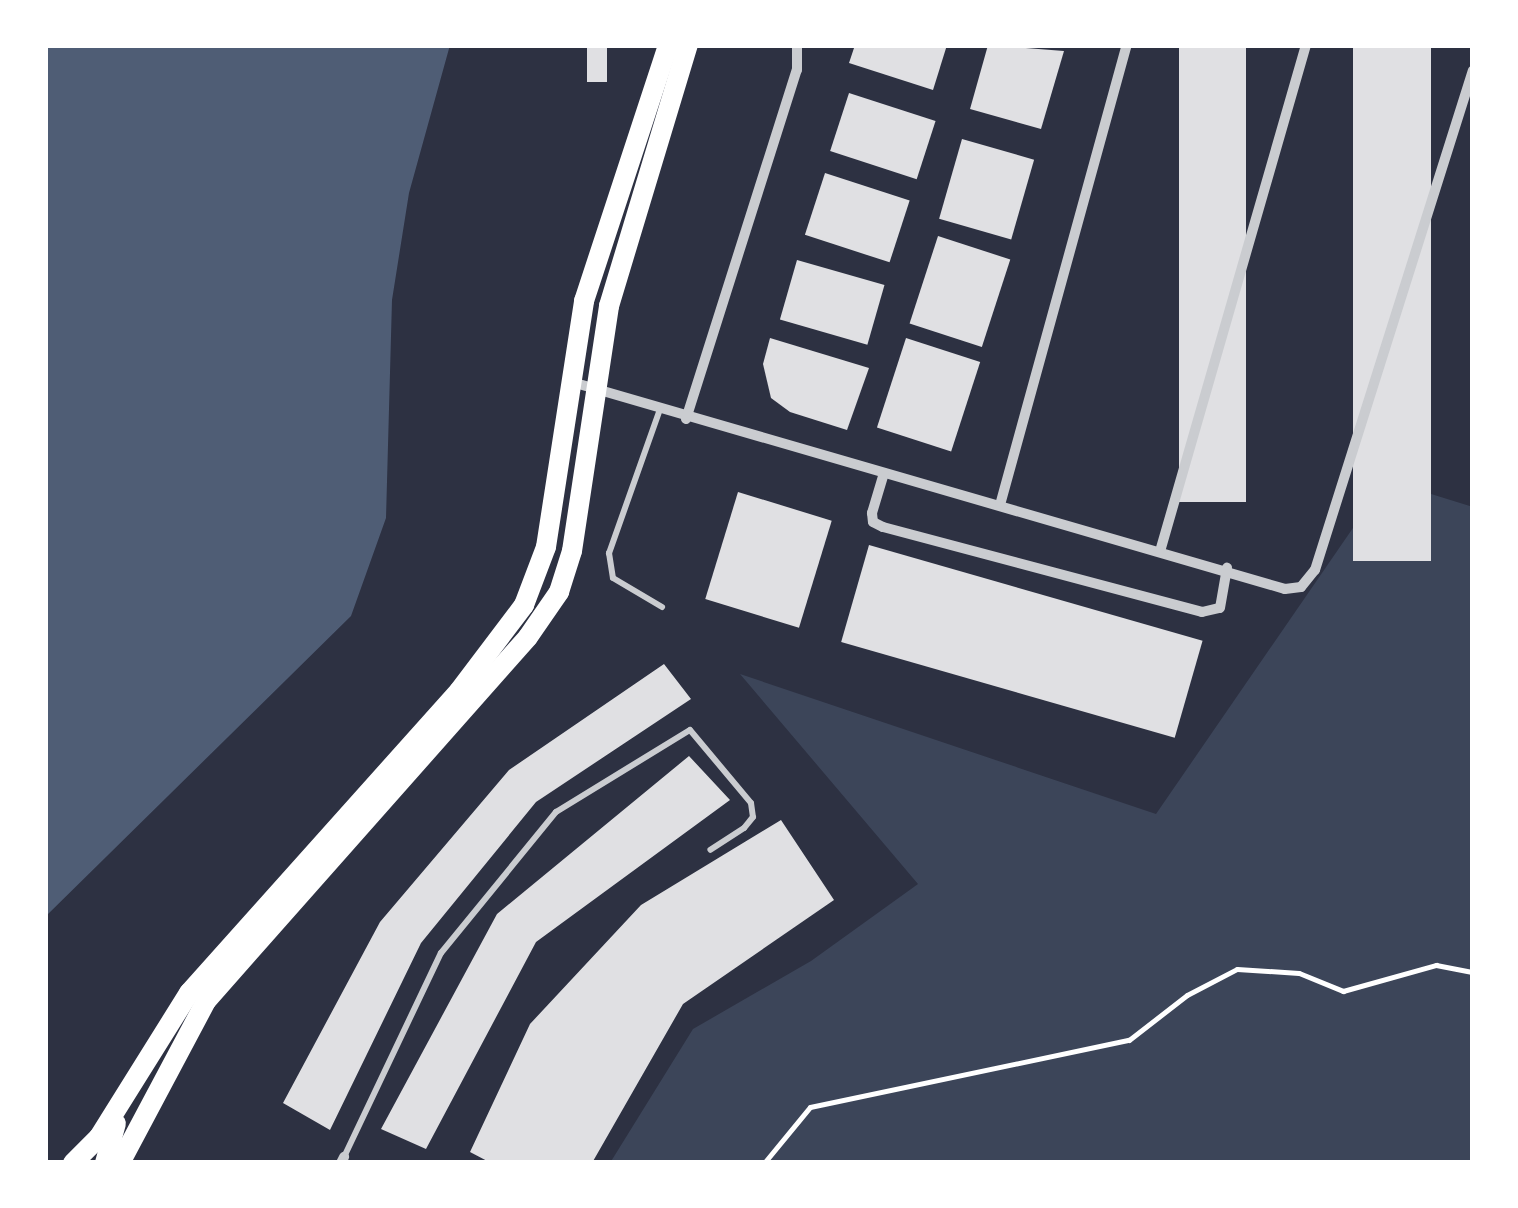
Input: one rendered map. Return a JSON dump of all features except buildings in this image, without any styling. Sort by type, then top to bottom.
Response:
[{"type":"main road","points":[[73,1163],[127,1092],[188,992],[459,691],[524,605],[542,565],[584,300],[668,45]]},
{"type":"main road","points":[[120,1163],[206,1001],[546,616],[570,561],[609,306],[688,45]]},
{"type":"main road","points":[[105,1163],[127,1092]]},
{"type":"main road","points":[[140,1163],[146,1114]]},
{"type":"street","points":[[686,418],[796,70],[797,45]]},
{"type":"street","points":[[1000,504],[1127,45]]},
{"type":"street","points":[[1161,548],[1306,45]]},
{"type":"street","points":[[571,381],[658,412],[1161,548],[1284,588],[1302,587],[1315,570],[1473,70]]},
{"type":"street","points":[[884,472],[872,513],[872,522],[884,527],[1202,612],[1220,608],[1227,568]]},
{"type":"lane","points":[[658,412],[609,553],[614,578],[662,607]]},
{"type":"lane","points":[[343,1160],[441,953],[556,812],[690,730],[751,803],[753,817],[744,828],[710,850]]},
{"type":"path","points":[[764,1163],[810,1108],[1129,1040],[1187,995],[1237,969],[1299,973],[1344,991],[1436,965],[1473,972]]},
{"type":"shaded area","points":[[45,45],[450,45],[409,193],[392,300],[386,518],[351,616],[45,917]]},
{"type":"shaded area","points":[[1386,480],[1473,507],[1473,1163],[610,1163],[693,1029],[811,961],[918,884],[740,674],[1156,814]]}]
